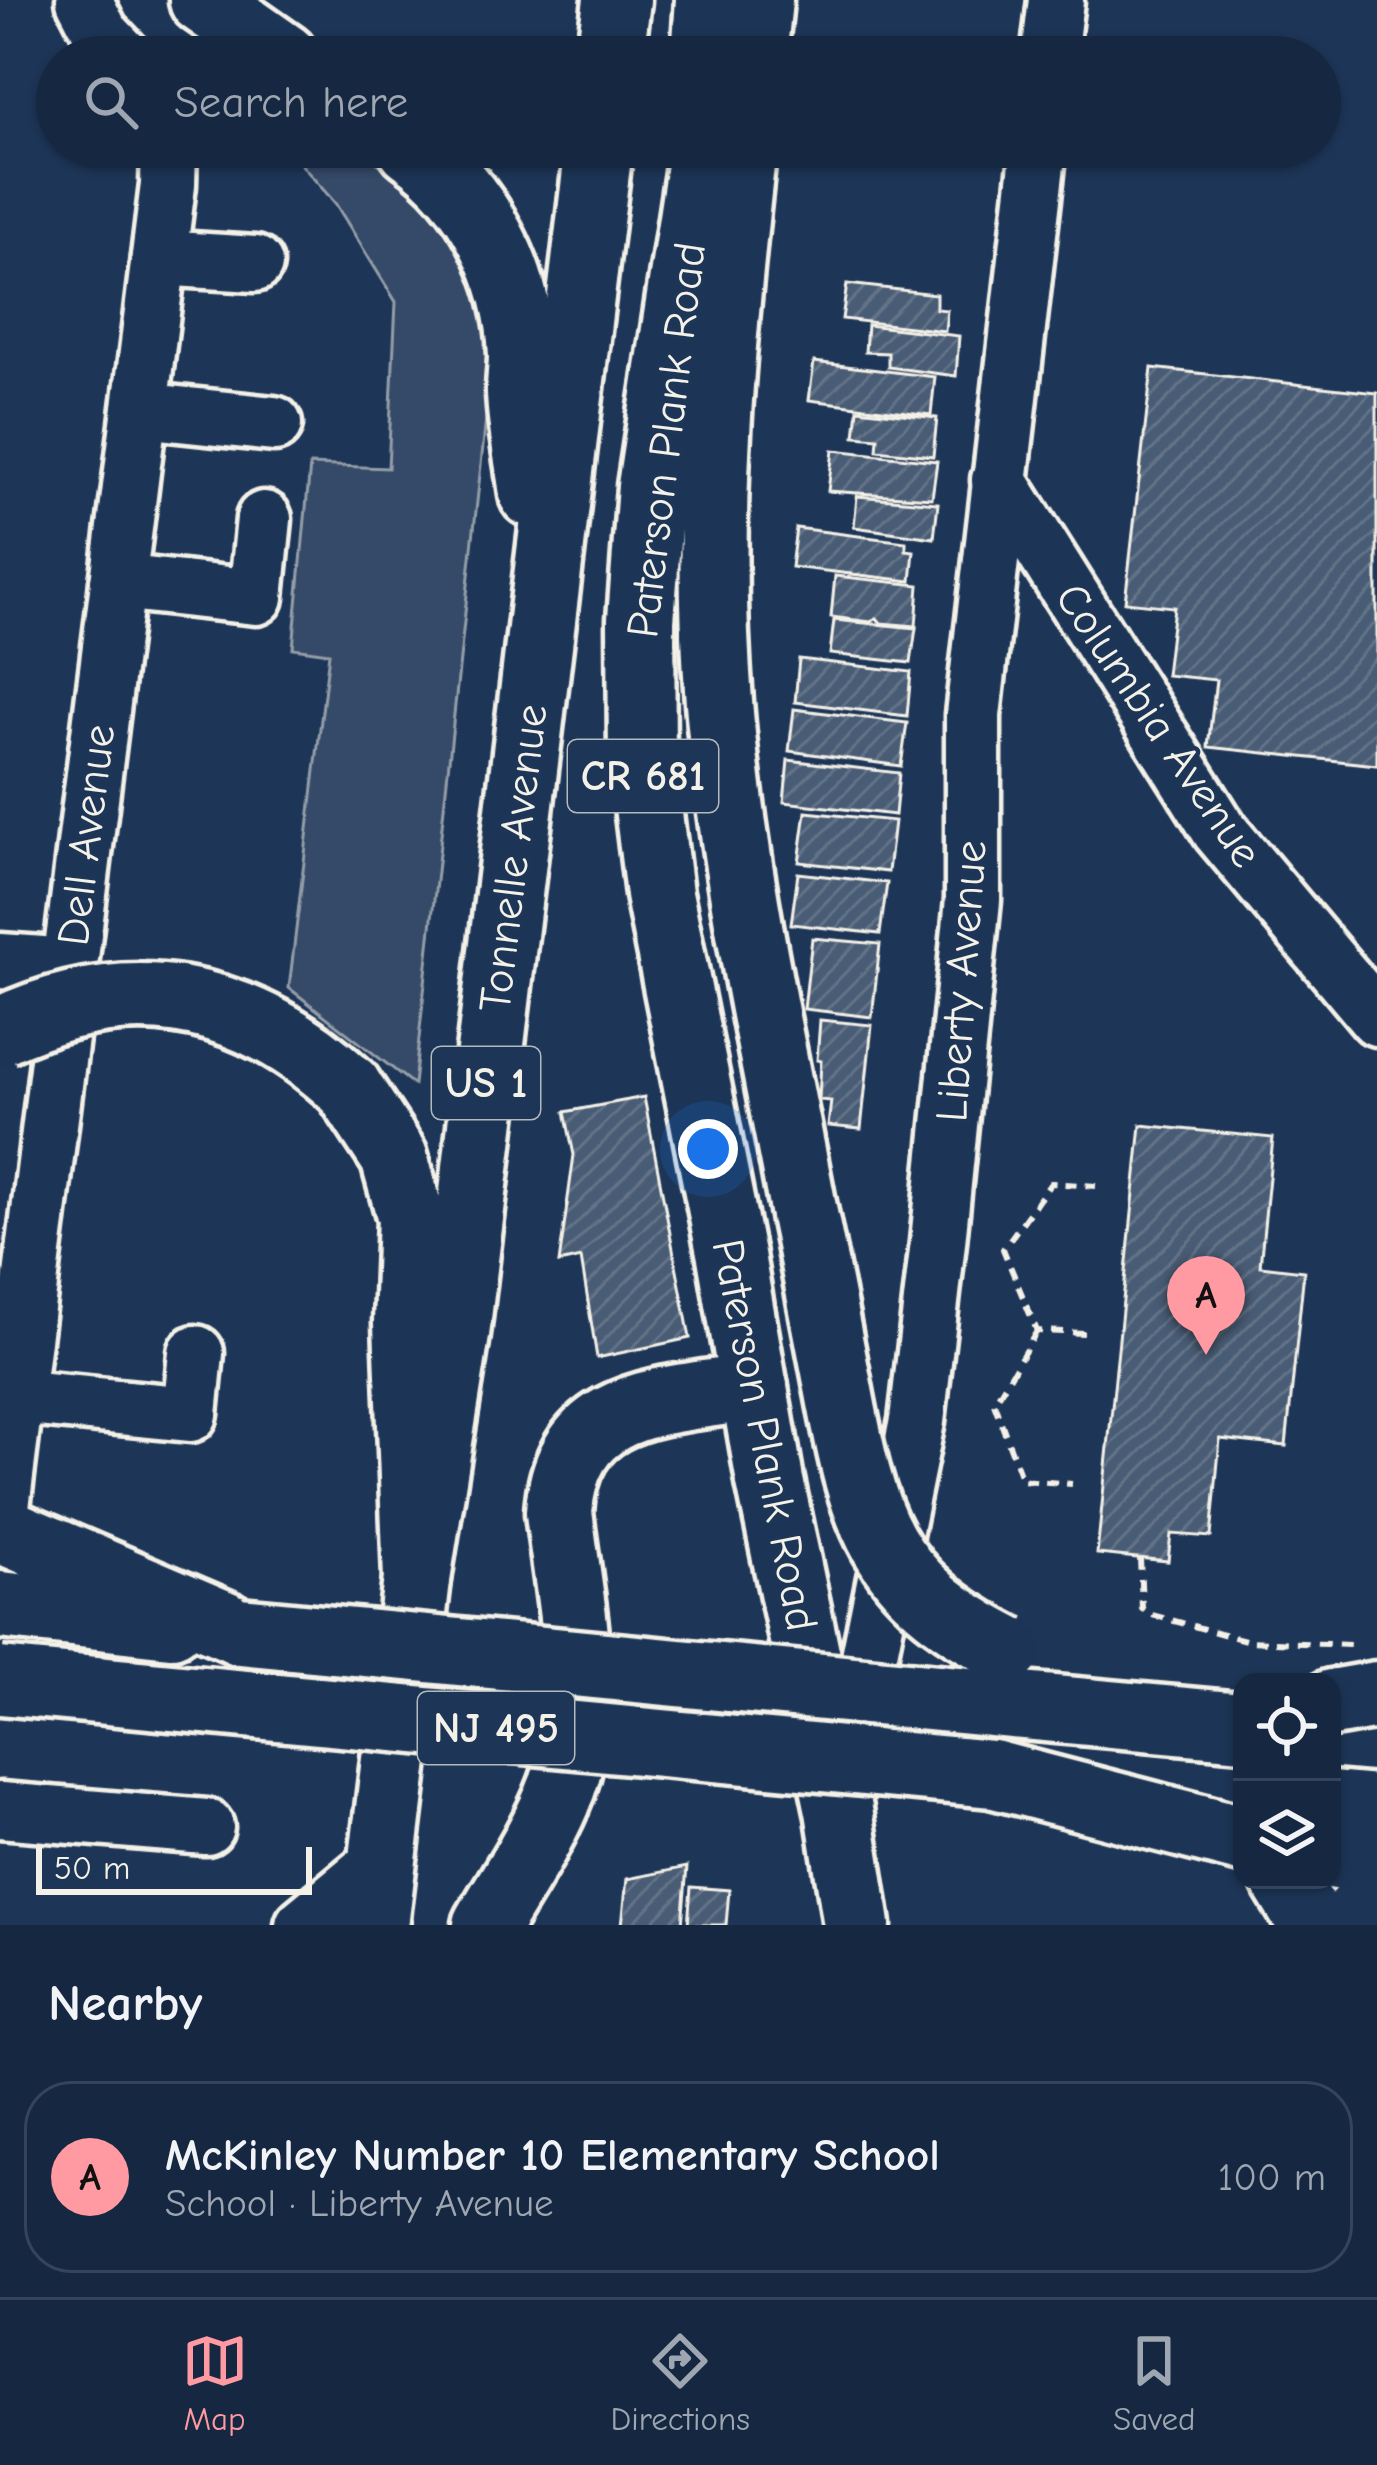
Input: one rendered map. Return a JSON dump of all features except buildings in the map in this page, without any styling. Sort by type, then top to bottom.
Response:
[{"type":"main road","points":[[203,0],[254,36]]},
{"type":"main road","points":[[613,36],[617,0]]},
{"type":"main road","points":[[707,36],[710,0]]},
{"type":"main road","points":[[727,36],[735,0]]},
{"type":"main road","points":[[755,36],[759,0]]},
{"type":"main road","points":[[436,168],[474,209],[503,263],[520,329],[520,392],[546,587]]},
{"type":"main road","name":"Tonnelle Avenue","points":[[375,1925],[417,1579],[456,1334],[596,168]]},
{"type":"main road","name":"Paterson Plank Road","points":[[709,168],[651,487],[641,620],[642,758],[659,894],[857,1925]]},
{"type":"main road","points":[[712,168],[718,698],[740,877],[854,1469],[868,1516],[895,1561],[928,1599],[963,1626],[1004,1677]]},
{"type":"main road","points":[[0,1031],[53,1008],[90,999],[134,995],[186,1001],[274,1033],[348,1087],[394,1157],[411,1218],[407,1323],[417,1579]]},
{"type":"main road","points":[[487,1925],[550,1814],[576,1733],[577,1675],[559,1512],[568,1465],[592,1429],[614,1416],[641,1406],[754,1387]]},
{"type":"main road","points":[[0,1526],[240,1631]]},
{"type":"main road","name":"NJ 495","points":[[0,1606],[240,1631],[1004,1677],[1133,1717],[1231,1723]]},
{"type":"main road","name":"NJ 495","points":[[0,1681],[992,1774],[1233,1835]]},
{"type":"main road","points":[[1341,1734],[1377,1736]]},
{"type":"main road","points":[[1341,1806],[1377,1810]]},
{"type":"main road","points":[[1341,1857],[1377,1863]]},
{"type":"main road","points":[[1286,1889],[1312,1925]]},
{"type":"main road","points":[[1347,1925],[1377,1895]]},
{"type":"street","points":[[1052,36],[1056,0]]},
{"type":"street","name":"Dell Avenue","points":[[0,1526],[11,1384],[70,966],[167,168]]},
{"type":"street","name":"Liberty Avenue","points":[[838,1810],[919,1399],[973,900],[973,715],[1036,168]]},
{"type":"street","points":[[159,257],[255,264]]},
{"type":"street","points":[[140,410],[274,424]]},
{"type":"street","name":"Columbia Avenue","points":[[999,480],[1220,831],[1377,1018]]},
{"type":"street","points":[[118,582],[256,597],[264,519]]},
{"type":"street","points":[[0,961],[70,966]]},
{"type":"street","points":[[11,1384],[190,1414],[196,1353]]},
{"type":"street","points":[[0,1810],[206,1827]]},
{"type":"street","points":[[303,1925],[383,1859]]},
{"type":"path","points":[[1037,1331],[1003,1249],[1051,1183],[1096,1186]]},
{"type":"path","points":[[1037,1331],[1084,1333]]},
{"type":"path","points":[[1037,1331],[994,1403],[1022,1480],[1072,1484]]},
{"type":"path","points":[[1140,1558],[1142,1609],[1152,1615],[1249,1641],[1355,1681]]},
{"type":"shaded area","points":[[304,168],[385,168],[447,224],[481,290],[491,372],[414,1085],[289,988],[329,653],[293,648],[310,465],[388,468],[396,302],[335,203]]},
{"type":"place","name":"McKinley Number 10 Elementary School","points":[[1206,1355]]}]
